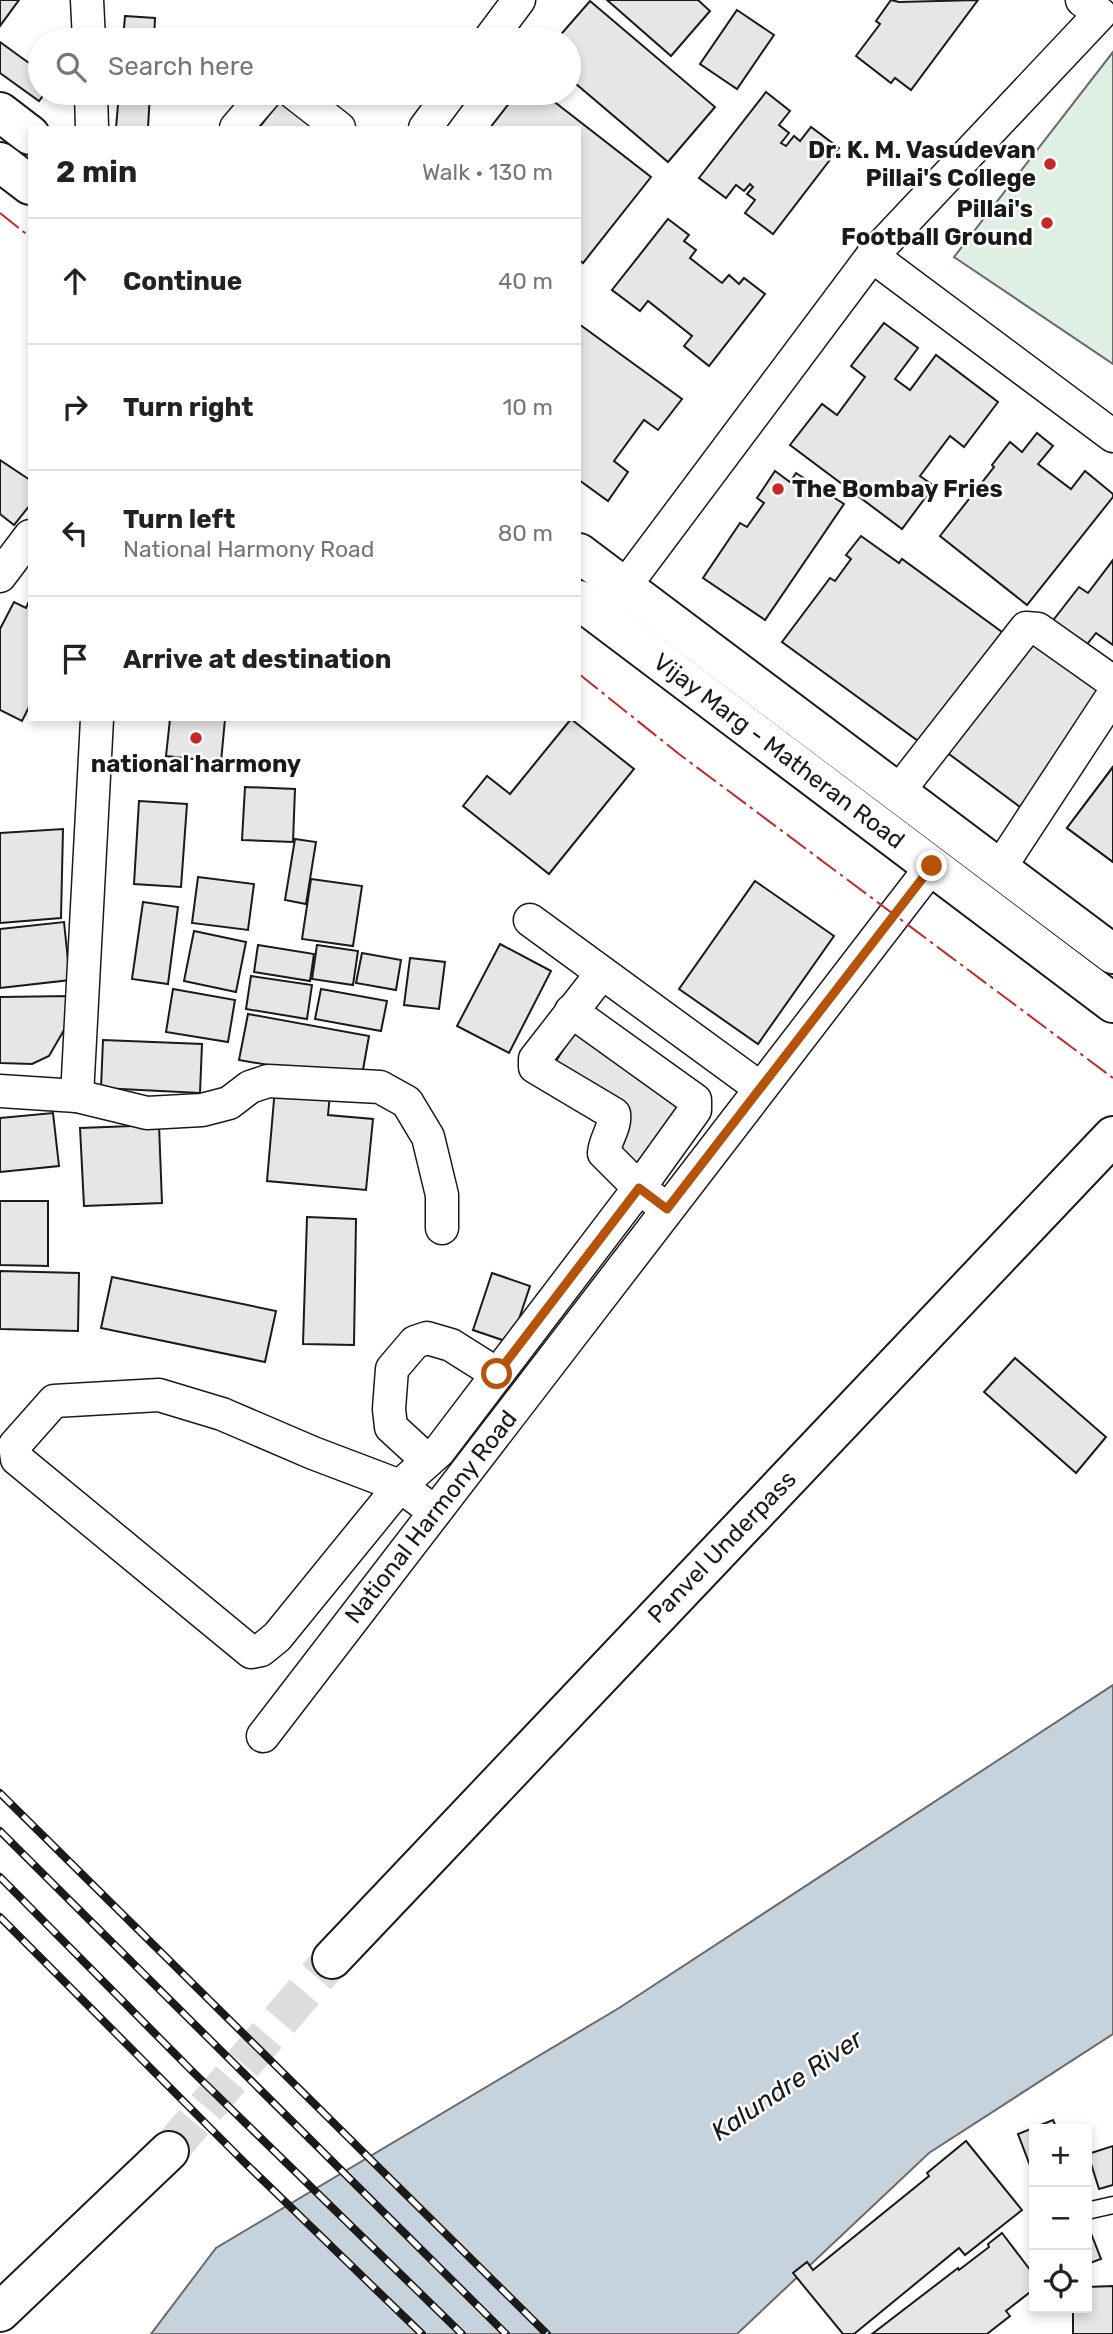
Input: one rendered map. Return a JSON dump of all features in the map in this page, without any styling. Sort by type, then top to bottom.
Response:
[{"type":"main road","points":[[0,112],[28,133]]},
{"type":"main road","points":[[0,162],[28,183]]},
{"type":"main road","name":"Vijay Marg - Matheran Road","points":[[581,554],[1113,954]]},
{"type":"main road","name":"Vijay Marg - Matheran Road","points":[[591,608],[1113,1003]]},
{"type":"main road","name":"Panvel Underpass","points":[[332,1959],[1113,1136]]},
{"type":"main road","points":[[0,2312],[169,2151]]},
{"type":"street","points":[[87,0],[88,28]]},
{"type":"street","points":[[498,28],[519,0]]},
{"type":"street","points":[[591,608],[625,587],[872,256],[1098,12]]},
{"type":"street","points":[[91,105],[92,126]]},
{"type":"street","points":[[238,126],[256,105]]},
{"type":"street","points":[[309,105],[335,126]]},
{"type":"street","points":[[426,126],[442,105]]},
{"type":"street","points":[[872,256],[1113,436]]},
{"type":"street","points":[[0,576],[28,539]]},
{"type":"street","points":[[898,792],[1026,628],[1038,629],[1113,682]]},
{"type":"street","points":[[999,869],[1113,695]]},
{"type":"street","points":[[76,1096],[97,721]]},
{"type":"street","name":"National Harmony Road","points":[[263,1736],[932,866]]},
{"type":"street","points":[[530,920],[760,1088]]},
{"type":"street","points":[[602,973],[535,1059],[535,1067],[614,1114],[615,1121],[605,1141],[604,1153],[639,1188],[667,1209]]},
{"type":"street","points":[[435,1512],[400,1486],[313,1454],[222,1414],[159,1395],[54,1401],[15,1445],[17,1459],[251,1652],[261,1650],[277,1637],[400,1486],[439,1451],[695,1110],[695,1100],[571,1011]]},
{"type":"street","points":[[0,1091],[76,1096],[147,1113],[202,1111],[229,1103],[250,1087],[268,1081],[380,1087],[407,1102],[428,1137],[442,1195],[442,1228]]},
{"type":"street","points":[[428,1461],[391,1427],[389,1409],[392,1369],[415,1342],[427,1338],[452,1345],[497,1374]]},
{"type":"street","points":[[277,1637],[315,1667]]},
{"type":"lane","points":[[1092,2210],[1113,2205]]},
{"type":"green space","name":"Pillai's Football Ground","points":[[1113,52],[1113,364],[954,257]]},
{"type":"water","name":"Kalundre River","points":[[1113,1685],[1113,2034],[929,2153],[737,2334],[151,2334],[216,2248],[619,2008]]},
{"type":"building","points":[[0,0],[19,0],[0,26]]},
{"type":"building","points":[[607,0],[698,0],[710,11],[671,56]]},
{"type":"building","points":[[891,0],[978,0],[911,90],[895,78],[891,83],[856,56],[880,24],[876,21]]},
{"type":"building","points":[[590,1],[715,107],[668,162],[581,88],[581,28],[566,28]]},
{"type":"building","points":[[737,10],[774,35],[737,89],[700,64]]},
{"type":"building","points":[[125,16],[155,18],[155,28],[124,28]]},
{"type":"building","points":[[0,42],[28,62],[28,93],[0,73]]},
{"type":"building","points":[[766,92],[790,111],[779,125],[789,133],[781,143],[786,146],[794,136],[800,141],[811,127],[839,148],[773,234],[745,213],[755,200],[747,194],[753,187],[750,184],[744,191],[736,185],[726,198],[699,178]]},
{"type":"building","points":[[118,105],[149,105],[148,126],[116,126]]},
{"type":"building","points":[[277,105],[302,105],[320,118],[314,126],[261,126]]},
{"type":"building","points":[[508,105],[558,105],[651,177],[583,263],[581,126],[492,126]]},
{"type":"building","points":[[668,219],[689,235],[684,241],[696,250],[690,258],[722,283],[729,275],[739,284],[744,278],[765,294],[709,366],[684,346],[692,336],[648,301],[640,311],[612,290]]},
{"type":"building","points":[[884,323],[918,348],[895,379],[910,390],[936,355],[998,402],[964,447],[950,436],[920,476],[934,486],[902,529],[790,445],[822,404],[837,415],[865,377],[851,366]]},
{"type":"building","points":[[581,325],[682,399],[658,430],[644,420],[614,461],[628,472],[608,501],[581,481]]},
{"type":"building","points":[[1037,433],[1053,446],[1038,464],[1071,489],[1085,471],[1113,494],[1113,497],[1027,605],[940,536],[1010,442],[1022,452]]},
{"type":"building","points":[[0,460],[28,479],[28,508],[14,525],[0,514]]},
{"type":"building","points":[[775,471],[790,482],[796,473],[844,504],[765,620],[703,578],[740,523],[747,527],[764,503],[757,498]]},
{"type":"building","points":[[861,536],[899,563],[902,559],[1002,632],[921,743],[782,642],[830,578],[835,581],[851,559],[846,555]]},
{"type":"building","points":[[1113,560],[1113,645],[1096,633],[1084,648],[1051,623],[1079,587],[1088,593]]},
{"type":"building","points":[[14,602],[26,608],[28,604],[28,709],[22,721],[0,710],[0,629]]},
{"type":"building","points":[[1032,634],[1108,690],[1020,807],[945,751]]},
{"type":"building","name":"national harmony","points":[[170,721],[225,721],[221,762],[166,756]]},
{"type":"building","points":[[569,721],[574,721],[634,769],[549,874],[463,806],[487,776],[510,794]]},
{"type":"building","points":[[1113,767],[1113,862],[1067,828]]},
{"type":"building","points":[[1113,767],[1113,862],[1067,828]]},
{"type":"building","points":[[245,787],[295,789],[293,842],[242,840]]},
{"type":"building","points":[[139,801],[187,804],[181,887],[134,884]]},
{"type":"building","points":[[63,829],[61,918],[0,923],[0,833]]},
{"type":"building","points":[[295,839],[316,842],[306,904],[285,900]]},
{"type":"building","points":[[198,877],[254,884],[248,930],[192,923]]},
{"type":"building","points":[[311,879],[362,886],[353,946],[302,939]]},
{"type":"building","points":[[755,881],[834,936],[758,1044],[679,989]]},
{"type":"building","points":[[143,902],[178,907],[168,984],[132,979]]},
{"type":"building","points":[[64,922],[70,980],[0,988],[0,929]]},
{"type":"building","points":[[194,931],[246,942],[236,992],[184,981]]},
{"type":"building","points":[[500,944],[551,971],[509,1053],[457,1026]]},
{"type":"building","points":[[258,945],[314,954],[310,981],[254,972]]},
{"type":"building","points":[[317,945],[358,951],[353,985],[312,979]]},
{"type":"building","points":[[362,953],[401,960],[396,990],[356,983]]},
{"type":"building","points":[[410,958],[445,962],[439,1009],[404,1005]]},
{"type":"building","points":[[251,976],[312,985],[307,1019],[246,1009]]},
{"type":"building","points":[[173,989],[235,1000],[228,1042],[166,1032]]},
{"type":"building","points":[[321,989],[387,1001],[381,1031],[315,1019]]},
{"type":"building","points":[[71,996],[71,1018],[49,1056],[32,1064],[0,1063],[0,997]]},
{"type":"building","points":[[248,1014],[369,1036],[361,1081],[239,1060]]},
{"type":"building","points":[[574,1033],[690,1108],[645,1169],[608,1146],[630,1112],[554,1064]]},
{"type":"building","points":[[103,1040],[202,1044],[200,1093],[101,1088]]},
{"type":"building","points":[[275,1088],[330,1094],[328,1115],[373,1119],[366,1190],[267,1181]]},
{"type":"building","points":[[53,1113],[59,1166],[0,1172],[0,1118]]},
{"type":"building","points":[[159,1125],[162,1203],[84,1206],[80,1128]]},
{"type":"building","points":[[0,1201],[48,1201],[48,1266],[0,1265]]},
{"type":"building","points":[[307,1217],[356,1219],[354,1345],[303,1344]]},
{"type":"building","points":[[0,1271],[79,1273],[78,1331],[0,1329]]},
{"type":"building","points":[[492,1273],[530,1286],[511,1343],[473,1330]]},
{"type":"building","points":[[112,1277],[276,1311],[265,1362],[101,1328]]},
{"type":"building","points":[[1015,1358],[1106,1437],[1076,1473],[984,1392]]},
{"type":"building","points":[[1029,2130],[1029,2163],[1018,2134]]},
{"type":"building","points":[[966,2141],[1022,2210],[965,2255],[959,2248],[854,2334],[843,2334],[793,2273],[807,2262],[813,2270],[929,2176],[927,2173]]},
{"type":"building","points":[[1113,2146],[1113,2185],[1099,2189],[1092,2167],[1092,2153]]},
{"type":"building","points":[[1002,2233],[1029,2268],[1029,2293],[1006,2311],[1010,2316],[987,2334],[872,2334],[989,2247],[988,2244]]},
{"type":"building","points":[[1092,2236],[1101,2259],[1092,2262]]},
{"type":"building","points":[[1113,2286],[1113,2334],[1073,2334],[1073,2313],[1092,2313],[1092,2287]]},
{"type":"tunnel","points":[[169,2151],[332,1959]]},
{"type":"railway","points":[[0,1793],[547,2334]]},
{"type":"railway","points":[[0,1831],[506,2334]]},
{"type":"railway","points":[[0,1877],[191,2070],[462,2334]]},
{"type":"railway","points":[[0,1917],[244,2162],[422,2334]]},
{"type":"power","points":[[0,213],[28,235]]},
{"type":"power","points":[[581,676],[679,754],[1113,1078]]},
{"type":"place","name":"Dr. K. M. Vasudevan Pillai's College","points":[[1050,164]]},
{"type":"place","name":"Pillai's Football Ground","points":[[1047,223]]},
{"type":"place","name":"The Bombay Fries","points":[[778,489]]},
{"type":"place","name":"national harmony","points":[[196,738]]},
{"type":"route","points":[[497,1374],[639,1188],[667,1209],[932,866]]}]
